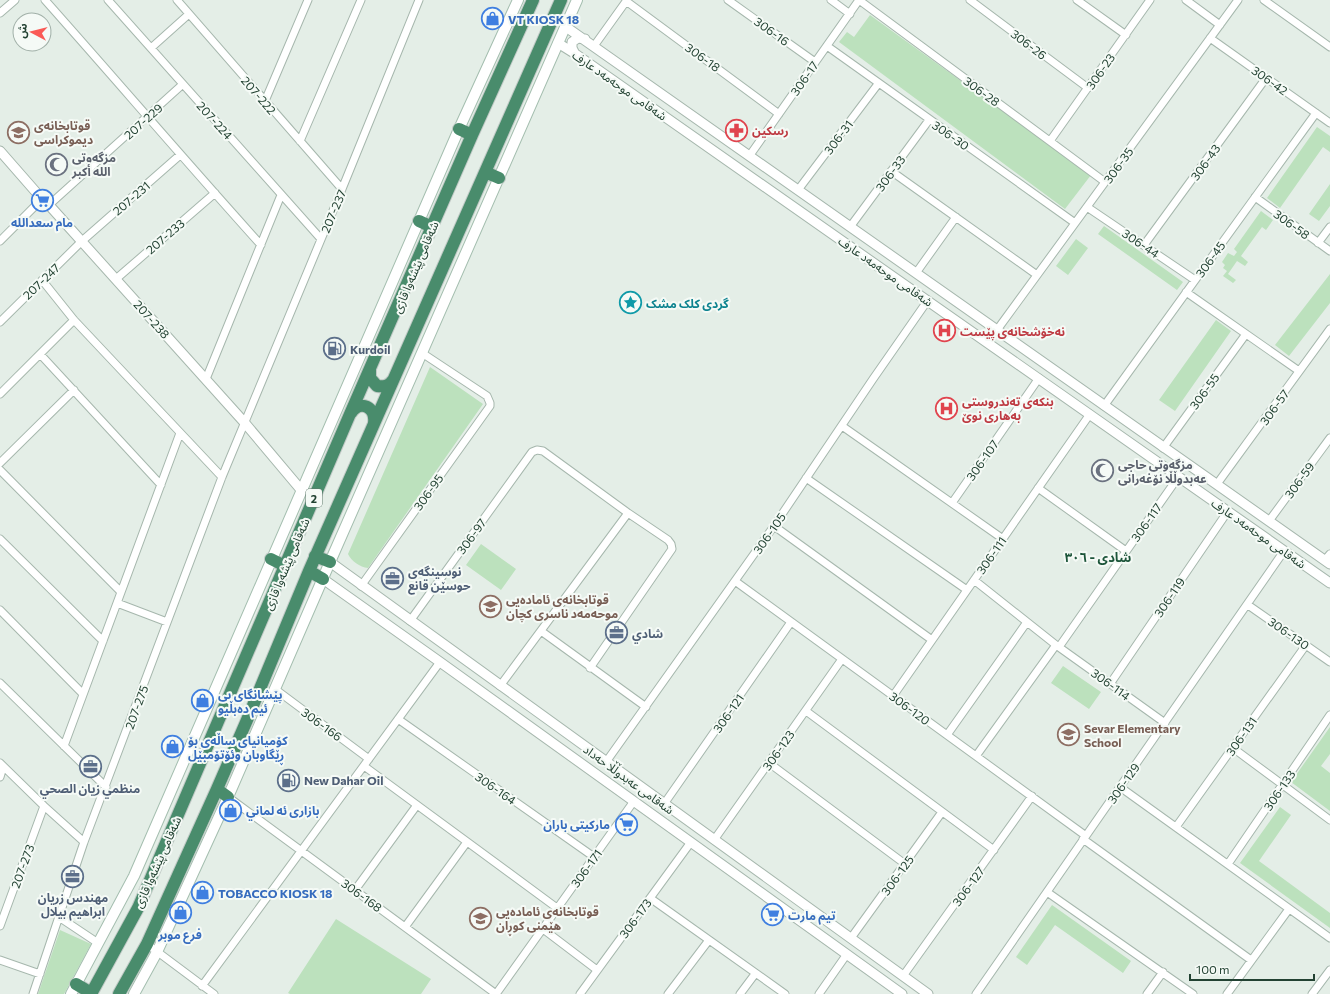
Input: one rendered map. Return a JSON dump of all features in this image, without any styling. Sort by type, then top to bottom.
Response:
[{"type":"highway","name":"شەقامی پێشەوا قازی","points":[[91,993],[138,908],[350,414],[472,135],[533,0]]},
{"type":"highway","name":"شەقامی پێشەوا قازی","points":[[119,994],[147,944],[248,720],[315,556],[560,0]]},
{"type":"highway","points":[[459,129],[472,135]]},
{"type":"highway","points":[[485,172],[499,178]]},
{"type":"highway","points":[[419,221],[432,227]]},
{"type":"highway","points":[[370,370],[370,378],[377,386],[388,385],[393,380]]},
{"type":"highway","points":[[350,414],[357,407],[367,407],[373,413],[374,423]]},
{"type":"highway","points":[[315,556],[330,562]]},
{"type":"highway","points":[[270,559],[285,566]]},
{"type":"highway","points":[[309,571],[323,579]]},
{"type":"highway","points":[[217,789],[228,797]]},
{"type":"highway","points":[[73,989],[91,993]]},
{"type":"main road","points":[[73,989],[134,876],[270,559],[302,490],[459,129],[518,0]]},
{"type":"main road","points":[[134,994],[157,952],[228,797],[577,0]]},
{"type":"street","points":[[0,14],[15,0]]},
{"type":"street","points":[[45,0],[148,116],[180,155],[261,245]]},
{"type":"street","name":"207-224","points":[[108,0],[321,239]]},
{"type":"street","name":"207-222","points":[[177,0],[342,189]]},
{"type":"street","points":[[265,101],[308,0]]},
{"type":"street","points":[[300,141],[361,0]]},
{"type":"street","name":"207-237","points":[[244,422],[342,189],[419,0]]},
{"type":"street","points":[[594,46],[626,0]]},
{"type":"street","name":"306-18","points":[[626,0],[779,114]]},
{"type":"street","name":"306-16","points":[[728,0],[815,62]]},
{"type":"street","points":[[831,0],[850,14]]},
{"type":"street","name":"306-17","points":[[750,155],[859,0]]},
{"type":"street","name":"306-28","points":[[859,0],[1105,182]]},
{"type":"street","name":"306-26","points":[[970,0],[1088,88]]},
{"type":"street","points":[[1077,0],[1126,35]]},
{"type":"street","name":"306-23","points":[[1050,141],[1150,0]]},
{"type":"street","points":[[1186,0],[1220,25]]},
{"type":"street","name":"306-35","points":[[997,330],[1238,0]]},
{"type":"street","points":[[1264,0],[1330,48]]},
{"type":"street","points":[[151,48],[189,14]]},
{"type":"street","name":"شەقامی موحەمەد عارف","points":[[566,26],[1104,406],[1269,521],[1328,559]]},
{"type":"street","points":[[576,54],[572,48],[572,42],[578,38],[585,39]]},
{"type":"street","name":"306-42","points":[[1210,38],[1330,123]]},
{"type":"street","name":"شەقامی موحەمەد عارف","points":[[558,43],[576,54],[928,300],[1330,583]]},
{"type":"street","name":"306-30","points":[[827,46],[878,84],[1075,223]]},
{"type":"street","name":"306-43","points":[[1144,245],[1266,78]]},
{"type":"street","name":"207-229","points":[[1,237],[148,116],[183,84]]},
{"type":"street","name":"306-31","points":[[798,190],[878,84]]},
{"type":"street","name":"306-45","points":[[1104,406],[1316,113]]},
{"type":"street","name":"306-33","points":[[850,227],[929,120]]},
{"type":"street","name":"207-238","points":[[0,151],[206,379],[302,490]]},
{"type":"street","name":"207-231","points":[[82,241],[180,155]]},
{"type":"street","points":[[891,171],[1037,275]]},
{"type":"street","name":"207-233","points":[[116,279],[215,193]]},
{"type":"street","points":[[206,379],[281,194]]},
{"type":"street","name":"306-58","points":[[1255,197],[1330,251]]},
{"type":"street","name":"306-44","points":[[1087,207],[1195,280]]},
{"type":"street","points":[[916,273],[956,217]]},
{"type":"street","points":[[1318,243],[1330,227]]},
{"type":"street","name":"207-247","points":[[0,322],[82,241]]},
{"type":"street","points":[[42,280],[74,320],[222,476]]},
{"type":"street","points":[[1186,292],[1299,371]]},
{"type":"street","name":"306-105","points":[[606,762],[774,526],[928,300]]},
{"type":"street","points":[[0,394],[74,320]]},
{"type":"street","name":"306-57","points":[[1217,484],[1330,329]]},
{"type":"street","name":"306-55","points":[[1160,445],[1246,334]]},
{"type":"street","name":"306-95","points":[[361,586],[487,410],[490,403],[487,396],[422,353]]},
{"type":"street","points":[[40,354],[161,485]]},
{"type":"street","name":"306-107","points":[[952,503],[1039,378]]},
{"type":"street","points":[[0,463],[74,390]]},
{"type":"street","name":"306-111","points":[[893,696],[1090,414]]},
{"type":"street","name":"207-275","points":[[33,994],[84,842],[222,476],[244,422]]},
{"type":"street","points":[[842,426],[1003,538]]},
{"type":"street","points":[[64,746],[180,433]]},
{"type":"street","name":"306-59","points":[[1269,521],[1330,438]]},
{"type":"street","points":[[1148,455],[1160,445]]},
{"type":"street","name":"306-97","points":[[410,621],[532,452],[537,450],[543,451],[628,513]]},
{"type":"street","points":[[0,470],[121,592]]},
{"type":"street","name":"306-117","points":[[976,756],[1179,476]]},
{"type":"street","points":[[806,478],[967,590]]},
{"type":"street","points":[[1038,488],[1126,551]]},
{"type":"street","name":"306-119","points":[[1110,684],[1228,511]]},
{"type":"street","points":[[500,686],[628,513],[668,540],[672,549],[590,668]]},
{"type":"street","points":[[774,526],[932,640]]},
{"type":"street","points":[[0,539],[103,641]]},
{"type":"street","name":"306-129","points":[[976,994],[1284,551]]},
{"type":"street","name":"شەقامی عەبدوڵڵا حەداد","points":[[330,562],[361,586],[928,994]]},
{"type":"street","name":"شەقامی عەبدوڵڵا حەداد","points":[[323,579],[900,993]]},
{"type":"street","name":"306-114","points":[[974,580],[1057,646],[1165,724]]},
{"type":"street","name":"306-120","points":[[735,581],[1032,796],[1085,838],[1251,960]]},
{"type":"street","points":[[117,603],[167,622]]},
{"type":"street","name":"306-130","points":[[1248,604],[1330,662]]},
{"type":"street","points":[[0,610],[83,694]]},
{"type":"street","name":"306-121","points":[[664,804],[791,622]]},
{"type":"street","points":[[947,735],[1027,622]]},
{"type":"street","points":[[541,631],[590,668],[646,707]]},
{"type":"street","name":"306-131","points":[[1176,827],[1306,646]]},
{"type":"street","name":"306-123","points":[[714,840],[842,658]]},
{"type":"street","points":[[202,986],[440,662]]},
{"type":"street","points":[[0,683],[106,787]]},
{"type":"street","name":"306-166","points":[[275,689],[369,759]]},
{"type":"street","points":[[806,711],[994,850]]},
{"type":"street","name":"306-133","points":[[1228,864],[1330,715]]},
{"type":"street","name":"306-164","points":[[398,719],[594,857]]},
{"type":"street","points":[[1233,748],[1330,820]]},
{"type":"street","points":[[769,763],[905,864]]},
{"type":"street","points":[[0,776],[2,765]]},
{"type":"street","points":[[2,765],[84,842]]},
{"type":"street","points":[[364,766],[557,908]]},
{"type":"street","points":[[1120,787],[1330,938]]},
{"type":"street","name":"306-127","points":[[903,976],[1032,796]]},
{"type":"street","name":"306-168","points":[[228,797],[496,994]]},
{"type":"street","name":"306-171","points":[[496,994],[634,801]]},
{"type":"street","points":[[355,890],[417,805]]},
{"type":"street","name":"207-273","points":[[0,926],[44,806]]},
{"type":"street","name":"306-125","points":[[851,938],[942,812]]},
{"type":"street","points":[[405,927],[466,842]]},
{"type":"street","name":"306-173","points":[[580,994],[691,842]]},
{"type":"street","points":[[733,872],[742,860]]},
{"type":"street","points":[[1047,892],[1193,994]]},
{"type":"street","points":[[650,898],[784,994]]},
{"type":"street","points":[[1227,994],[1289,909]]},
{"type":"street","points":[[59,917],[98,943]]},
{"type":"street","points":[[543,929],[598,970]]},
{"type":"street","points":[[668,994],[709,940]]},
{"type":"street","points":[[147,944],[214,994]]},
{"type":"street","points":[[819,994],[847,954]]},
{"type":"street","points":[[0,960],[40,974]]},
{"type":"street","points":[[1312,994],[1330,970]]},
{"type":"street","points":[[1148,994],[1162,972]]},
{"type":"street","points":[[740,994],[755,974]]},
{"type":"green space","points":[[870,15],[1091,175],[1065,209],[839,42],[847,32],[854,37]]},
{"type":"green space","points":[[1317,127],[1330,136],[1330,152],[1323,147],[1280,208],[1267,198]]},
{"type":"green space","points":[[1330,184],[1330,206],[1319,221],[1309,214]]},
{"type":"green space","points":[[1261,211],[1273,220],[1266,230],[1262,227],[1241,256],[1248,262],[1245,266],[1237,261],[1228,274],[1236,280],[1233,283],[1223,276],[1227,271],[1223,268],[1225,265],[1222,262],[1228,253],[1234,256],[1237,252],[1234,249]]},
{"type":"green space","points":[[1104,226],[1183,282],[1177,290],[1098,234]]},
{"type":"green space","points":[[1076,239],[1088,248],[1068,275],[1056,266]]},
{"type":"green space","points":[[1330,274],[1330,303],[1289,356],[1275,345]]},
{"type":"green space","points":[[1216,320],[1231,331],[1175,411],[1159,400]]},
{"type":"green space","points":[[430,367],[483,404],[368,568],[359,565],[349,557],[348,554]]},
{"type":"green space","points":[[481,544],[516,569],[501,590],[466,565]]},
{"type":"green space","points":[[1063,666],[1101,692],[1089,709],[1051,683]]},
{"type":"green space","points":[[1330,727],[1330,754],[1321,766],[1330,773],[1330,811],[1291,782]]},
{"type":"green space","points":[[1280,807],[1291,815],[1259,861],[1330,913],[1330,928],[1240,863]]},
{"type":"green space","points":[[1052,905],[1131,961],[1123,973],[1055,925],[1027,965],[1016,957]]},
{"type":"green space","points":[[336,919],[431,979],[421,994],[288,993]]},
{"type":"green space","points":[[60,930],[91,944],[64,994],[38,994]]},
{"type":"place","name":"VT KIOSK 18","points":[[493,19]]},
{"type":"place","name":"رسکین","points":[[736,130]]},
{"type":"place","name":"قوتابخانەی دیموکراسی","points":[[18,132]]},
{"type":"place","name":"مزگەوتی الله أكبر","points":[[56,164]]},
{"type":"place","name":"مام سعدالله","points":[[42,201]]},
{"type":"place","name":"گردی کلک مشک","points":[[631,303]]},
{"type":"place","name":"نەخۆشخانەی پێست","points":[[944,331]]},
{"type":"place","name":"Kurdoil","points":[[335,349]]},
{"type":"place","name":"بنکەی تەندروستی بەهاری نوێ","points":[[946,408]]},
{"type":"place","name":"مزگەوتی حاجی عەبدوڵڵا نۆغەرانی","points":[[1102,471]]},
{"type":"place","name":"نوسینگەی حوسێن قانع","points":[[393,578]]},
{"type":"place","name":"قوتابخانەی ئامادەیی موحەمەد ناسری کچان","points":[[491,606]]},
{"type":"place","name":"شادي","points":[[616,633]]},
{"type":"place","name":"پێشانگای بی ئیم دەبڵیو","points":[[202,701]]},
{"type":"place","name":"Sevar Elementary School","points":[[1069,735]]},
{"type":"place","name":"کۆمپانیای ساڵەی بۆ ڕێگاوبان وئۆتۆمبێل","points":[[172,747]]},
{"type":"place","name":"منظمي زيان الصحي","points":[[90,767]]},
{"type":"place","name":"New Dahar Oil","points":[[289,780]]},
{"type":"place","name":"بازارى ئه لماني","points":[[230,810]]},
{"type":"place","name":"ماركيتى باران","points":[[626,824]]},
{"type":"place","name":"مهندس زريان ابراهيم بيلال","points":[[73,876]]},
{"type":"place","name":"TOBACCO KIOSK 18","points":[[203,893]]},
{"type":"place","name":"فرع موبر","points":[[180,913]]},
{"type":"place","name":"تيم مارت","points":[[772,915]]},
{"type":"place","name":"قوتابخانەی ئامادەیی هێمنی کوڕان","points":[[480,918]]},
{"type":"district","name":"شادی - ٣٠٦","points":[[1098,557]]}]
